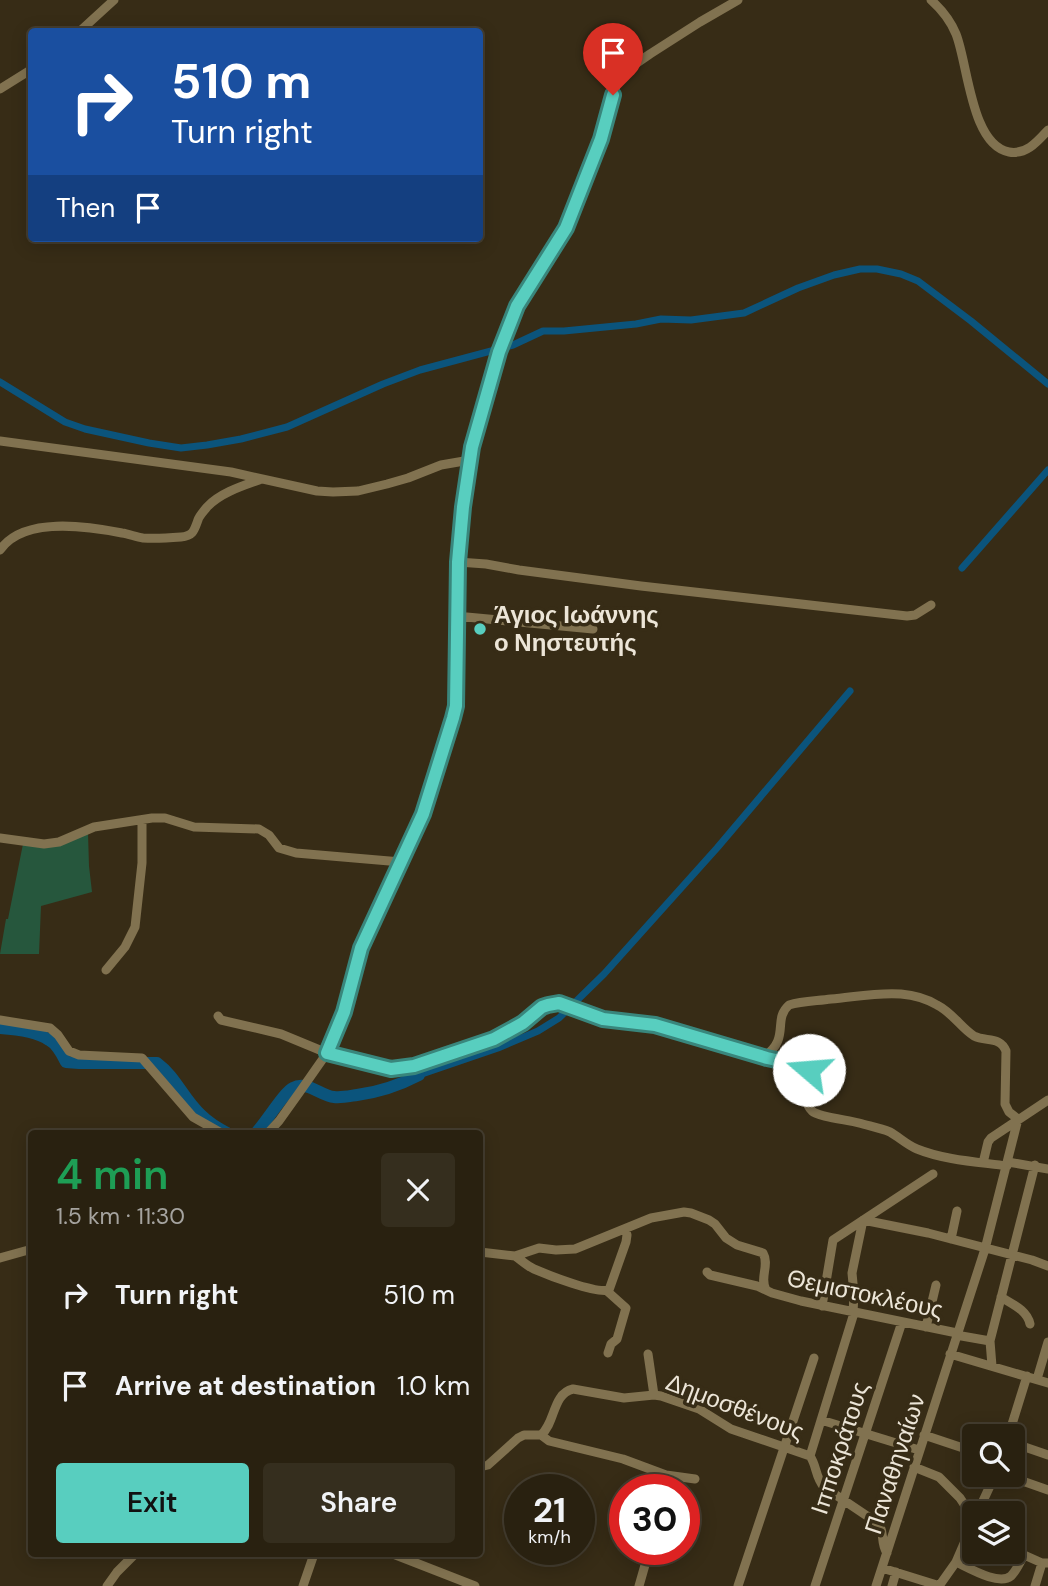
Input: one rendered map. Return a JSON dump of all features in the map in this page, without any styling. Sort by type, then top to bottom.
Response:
[{"type":"street","points":[[83,28],[114,0]]},
{"type":"street","points":[[271,1130],[327,1053],[344,1012],[361,948],[423,814],[453,718],[456,706],[458,562],[470,460],[501,348],[517,306],[566,228],[601,139],[617,83],[634,65],[650,54],[738,0]]},
{"type":"street","points":[[931,0],[955,32],[976,113],[993,144],[1001,150],[1013,153],[1026,152],[1048,130]]},
{"type":"street","points":[[0,89],[28,72]]},
{"type":"street","points":[[0,441],[231,472],[317,491],[346,492],[398,481],[441,465],[470,460]]},
{"type":"street","points":[[0,550],[6,541],[30,529],[62,526],[119,532],[143,538],[185,537],[193,534],[198,519],[208,505],[223,495],[261,479]]},
{"type":"street","points":[[458,562],[906,616],[915,615],[931,605]]},
{"type":"street","points":[[456,615],[593,629]]},
{"type":"street","points":[[0,838],[44,844],[59,842],[94,827],[165,818],[201,828],[259,829],[270,835],[276,845],[296,853],[401,862]]},
{"type":"street","points":[[106,970],[125,947],[135,927],[142,863],[142,820]]},
{"type":"street","points":[[764,1057],[774,1049],[779,1040],[783,1013],[789,1005],[855,996],[896,993],[907,995],[938,1005],[972,1034],[1004,1046],[1005,1104],[1009,1112],[1018,1119]]},
{"type":"street","points":[[218,1016],[221,1020],[281,1034],[327,1053],[391,1069],[414,1066],[494,1039],[523,1023],[542,1007],[559,1003],[613,1021],[646,1023],[676,1030],[807,1068],[810,1073],[808,1103],[814,1112],[883,1130],[926,1152],[983,1163],[1048,1168]]},
{"type":"street","points":[[0,1020],[50,1028],[69,1051],[79,1055],[142,1058],[193,1117],[216,1130]]},
{"type":"street","points":[[983,1163],[990,1138],[1048,1100]]},
{"type":"street","name":"Παναθηναίων","points":[[876,1586],[985,1249],[1018,1119]]},
{"type":"street","points":[[992,1366],[990,1342],[1035,1165]]},
{"type":"street","points":[[822,1306],[831,1242],[835,1237],[933,1174]]},
{"type":"street","points":[[951,1239],[957,1211]]},
{"type":"street","points":[[483,1252],[515,1256],[539,1248],[575,1249],[651,1218],[691,1213],[715,1224],[737,1245],[763,1253],[766,1261],[763,1285],[766,1290]]},
{"type":"street","points":[[863,1220],[951,1239],[1048,1266]]},
{"type":"street","points":[[810,1456],[853,1313],[852,1273],[863,1220]]},
{"type":"street","points":[[515,1256],[533,1268],[601,1292],[607,1291],[610,1290],[626,1242],[625,1229]]},
{"type":"street","points":[[0,1258],[28,1250]]},
{"type":"street","name":"Θεμιστοκλέους","points":[[707,1272],[757,1286],[779,1296],[990,1342]]},
{"type":"street","points":[[926,1327],[936,1285]]},
{"type":"street","points":[[607,1291],[626,1308],[617,1339],[611,1344],[608,1353]]},
{"type":"street","points":[[1001,1297],[1024,1312],[1030,1324]]},
{"type":"street","name":"Ιπποκράτους","points":[[815,1586],[902,1322]]},
{"type":"street","points":[[1037,1379],[1048,1342]]},
{"type":"street","points":[[648,1354],[654,1395]]},
{"type":"street","points":[[950,1354],[1048,1383]]},
{"type":"street","points":[[738,1586],[814,1358]]},
{"type":"street","points":[[1011,1424],[1027,1376]]},
{"type":"street","name":"Δημοσθένους","points":[[541,1434],[549,1426],[560,1397],[568,1390],[624,1398],[654,1395],[699,1409],[731,1429],[810,1456],[821,1484],[880,1525],[882,1546],[887,1553]]},
{"type":"street","points":[[821,1420],[919,1450]]},
{"type":"street","points":[[483,1466],[488,1465],[518,1438],[541,1434],[549,1441],[624,1458],[664,1474]]},
{"type":"street","points":[[924,1435],[962,1448]]},
{"type":"street","points":[[1025,1447],[1048,1455]]},
{"type":"street","points":[[914,1467],[939,1477],[962,1501]]},
{"type":"street","points":[[1025,1482],[1048,1490]]},
{"type":"street","points":[[882,1568],[937,1586],[956,1562],[962,1548]]},
{"type":"street","points":[[1025,1555],[1045,1563],[1035,1586]]},
{"type":"street","points":[[107,1586],[132,1557]]},
{"type":"street","points":[[303,1586],[313,1557]]},
{"type":"street","points":[[401,1557],[475,1586]]},
{"type":"street","points":[[956,1562],[993,1578],[1004,1579],[1012,1574],[1018,1564]]},
{"type":"street","points":[[639,1586],[645,1565]]},
{"type":"street","points":[[892,1586],[896,1572]]},
{"type":"green space","points":[[88,833],[92,892],[41,906],[39,954],[0,954],[23,844]]},
{"type":"waterway","points":[[0,382],[65,422],[85,429],[181,448],[207,445],[287,427],[420,370],[513,345],[543,331],[636,324],[661,319],[691,320],[744,313],[834,275],[860,269],[877,269],[918,281],[1048,384]]},
{"type":"waterway","points":[[962,568],[1048,470]]},
{"type":"waterway","points":[[419,1075],[498,1048],[538,1031],[559,1018],[604,974],[717,848],[850,691]]},
{"type":"waterway","points":[[0,1028],[44,1037],[57,1047],[66,1062],[157,1063],[170,1075],[201,1115],[222,1130]]},
{"type":"waterway","points":[[258,1130],[285,1095],[298,1086],[309,1087],[329,1096],[343,1097],[381,1090],[419,1075]]},
{"type":"place","name":"Άγιος Ιωάννης ο Νηστευτής","points":[[480,629]]},
{"type":"route","points":[[613,95],[589,173],[566,228],[517,306],[499,352],[472,447],[463,507],[456,615],[456,706],[423,814],[361,948],[344,1012],[327,1053],[377,1066],[401,1069],[494,1039],[523,1023],[542,1007],[559,1003],[613,1021],[646,1023],[676,1030],[727,1047],[804,1066],[809,1070]]}]
